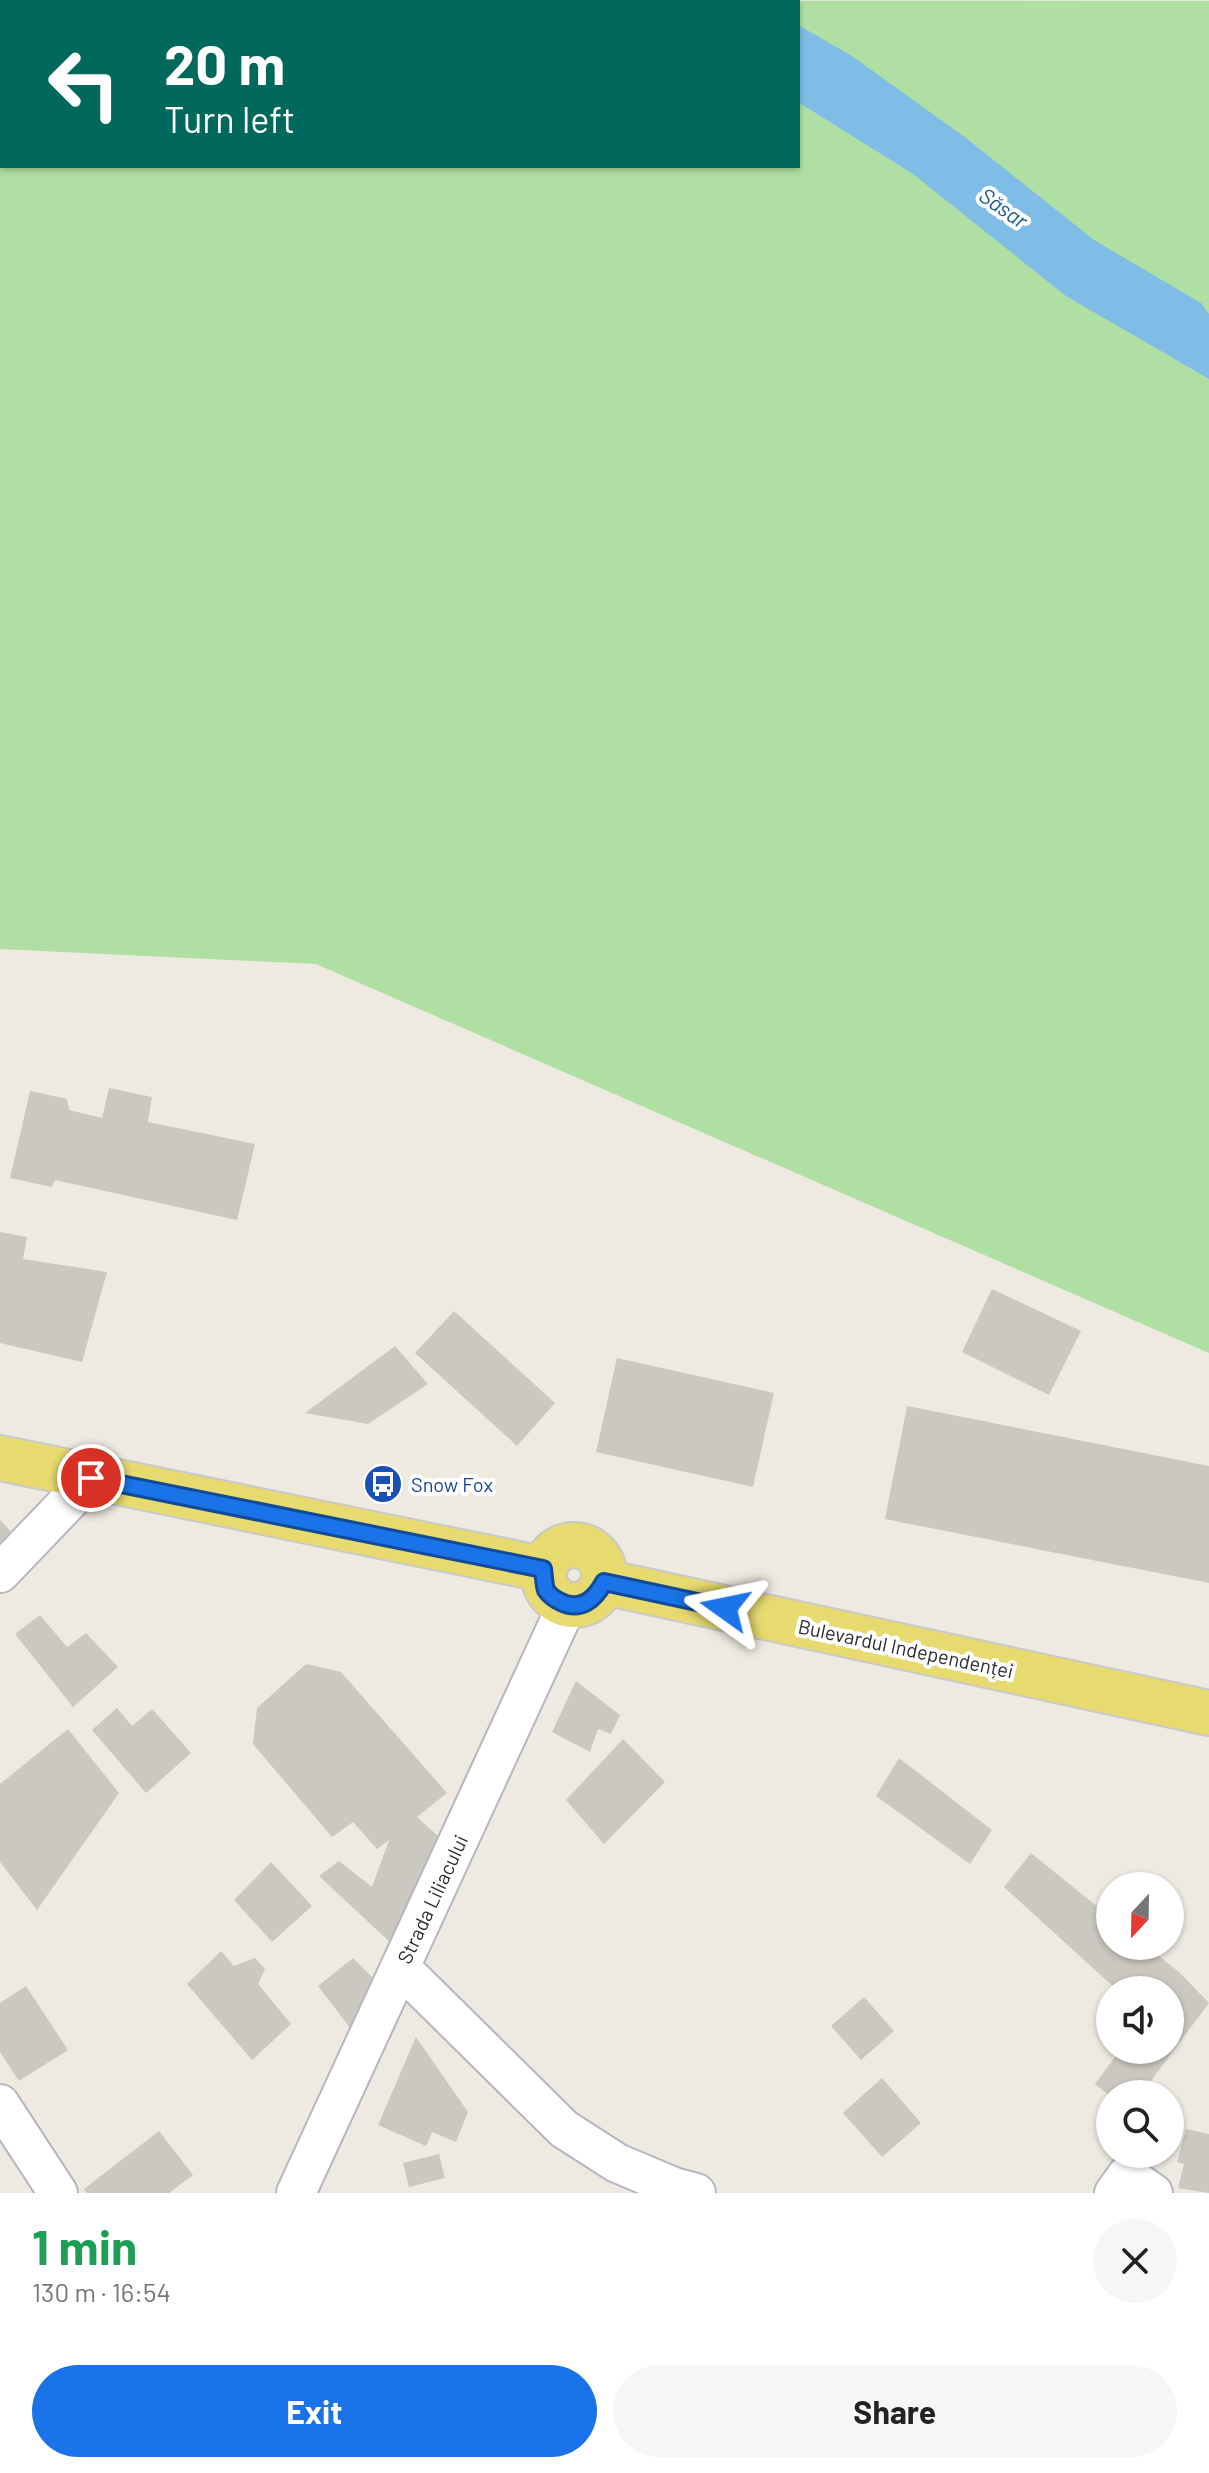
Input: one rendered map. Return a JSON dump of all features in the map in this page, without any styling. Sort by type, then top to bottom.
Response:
[{"type":"main road","points":[[0,1458],[543,1569]]},
{"type":"main road","points":[[580,1545],[594,1552],[603,1566],[604,1582],[595,1598],[579,1606],[567,1605],[546,1590],[543,1569],[550,1555],[564,1546],[580,1545]]},
{"type":"main road","name":"Bulevardul Independenței","points":[[604,1582],[1209,1713]]},
{"type":"street","points":[[0,1573],[91,1478]]},
{"type":"street","name":"Strada Liliacului","points":[[296,2193],[567,1605]]},
{"type":"street","points":[[400,1967],[564,2129],[617,2163],[696,2193]]},
{"type":"street","points":[[0,2104],[58,2193]]},
{"type":"street","points":[[1114,2193],[1127,2175],[1153,2193]]},
{"type":"green space","points":[[800,1],[1209,1],[1209,1353],[316,964],[0,949],[0,168],[800,168]]},
{"type":"water","name":"Săsar","points":[[800,26],[852,56],[966,138],[1094,240],[1201,303],[1209,314],[1209,379],[1066,296],[913,174],[800,103]]},
{"type":"building","points":[[109,1088],[152,1097],[148,1122],[255,1144],[237,1220],[55,1180],[52,1187],[10,1178],[30,1091],[67,1099],[69,1110],[102,1118]]},
{"type":"building","points":[[0,1232],[27,1237],[23,1259],[107,1272],[82,1362],[0,1343]]},
{"type":"building","points":[[992,1289],[1081,1331],[1049,1395],[962,1352]]},
{"type":"building","points":[[454,1311],[555,1403],[517,1446],[415,1353]]},
{"type":"building","points":[[395,1346],[428,1384],[368,1424],[305,1413]]},
{"type":"building","points":[[617,1358],[774,1393],[753,1487],[596,1452]]},
{"type":"building","points":[[907,1406],[1209,1466],[1209,1583],[885,1519]]},
{"type":"building","points":[[0,1520],[10,1530],[5,1555],[0,1559]]},
{"type":"building","points":[[40,1615],[67,1647],[86,1633],[118,1667],[73,1707],[15,1634]]},
{"type":"building","points":[[306,1664],[341,1672],[447,1793],[417,1817],[439,1837],[394,1946],[319,1876],[339,1861],[372,1887],[389,1840],[377,1849],[353,1822],[332,1837],[253,1744],[257,1708]]},
{"type":"building","points":[[576,1681],[620,1715],[611,1734],[598,1729],[590,1752],[552,1732]]},
{"type":"building","points":[[117,1708],[132,1726],[152,1709],[191,1753],[146,1793],[92,1730]]},
{"type":"building","points":[[68,1729],[119,1793],[37,1910],[0,1862],[0,1784]]},
{"type":"building","points":[[623,1739],[665,1782],[604,1844],[566,1800]]},
{"type":"building","points":[[899,1758],[992,1830],[970,1864],[876,1796]]},
{"type":"building","points":[[1031,1853],[1096,1906],[1096,1960],[1164,1960],[1183,1976],[1102,1976],[1004,1887]]},
{"type":"building","points":[[271,1862],[312,1906],[272,1942],[234,1900]]},
{"type":"building","points":[[221,1951],[234,1966],[255,1958],[265,1969],[258,1984],[291,2024],[252,2060],[187,1984]]},
{"type":"building","points":[[353,1958],[379,1984],[354,2033],[318,1986]]},
{"type":"building","points":[[1184,1977],[1209,2003],[1184,2036]]},
{"type":"building","points":[[26,1986],[68,2050],[19,2081],[0,2052],[0,2003]]},
{"type":"building","points":[[864,1997],[894,2031],[861,2060],[831,2026]]},
{"type":"building","points":[[416,2037],[468,2112],[456,2142],[432,2132],[426,2146],[378,2125]]},
{"type":"building","points":[[1110,2064],[1163,2064],[1151,2080],[1098,2080]]},
{"type":"building","points":[[882,2078],[921,2123],[882,2157],[843,2113]]},
{"type":"building","points":[[1186,2129],[1209,2134],[1209,2193],[1178,2188],[1184,2168]]},
{"type":"building","points":[[159,2131],[193,2175],[169,2193],[87,2193],[84,2189]]},
{"type":"building","points":[[439,2154],[445,2178],[409,2187],[403,2163]]},
{"type":"place","name":"Snow Fox","points":[[383,1484]]},
{"type":"route","points":[[91,1478],[543,1569],[546,1590],[567,1605],[579,1606],[595,1598],[604,1582],[725,1608]]}]
